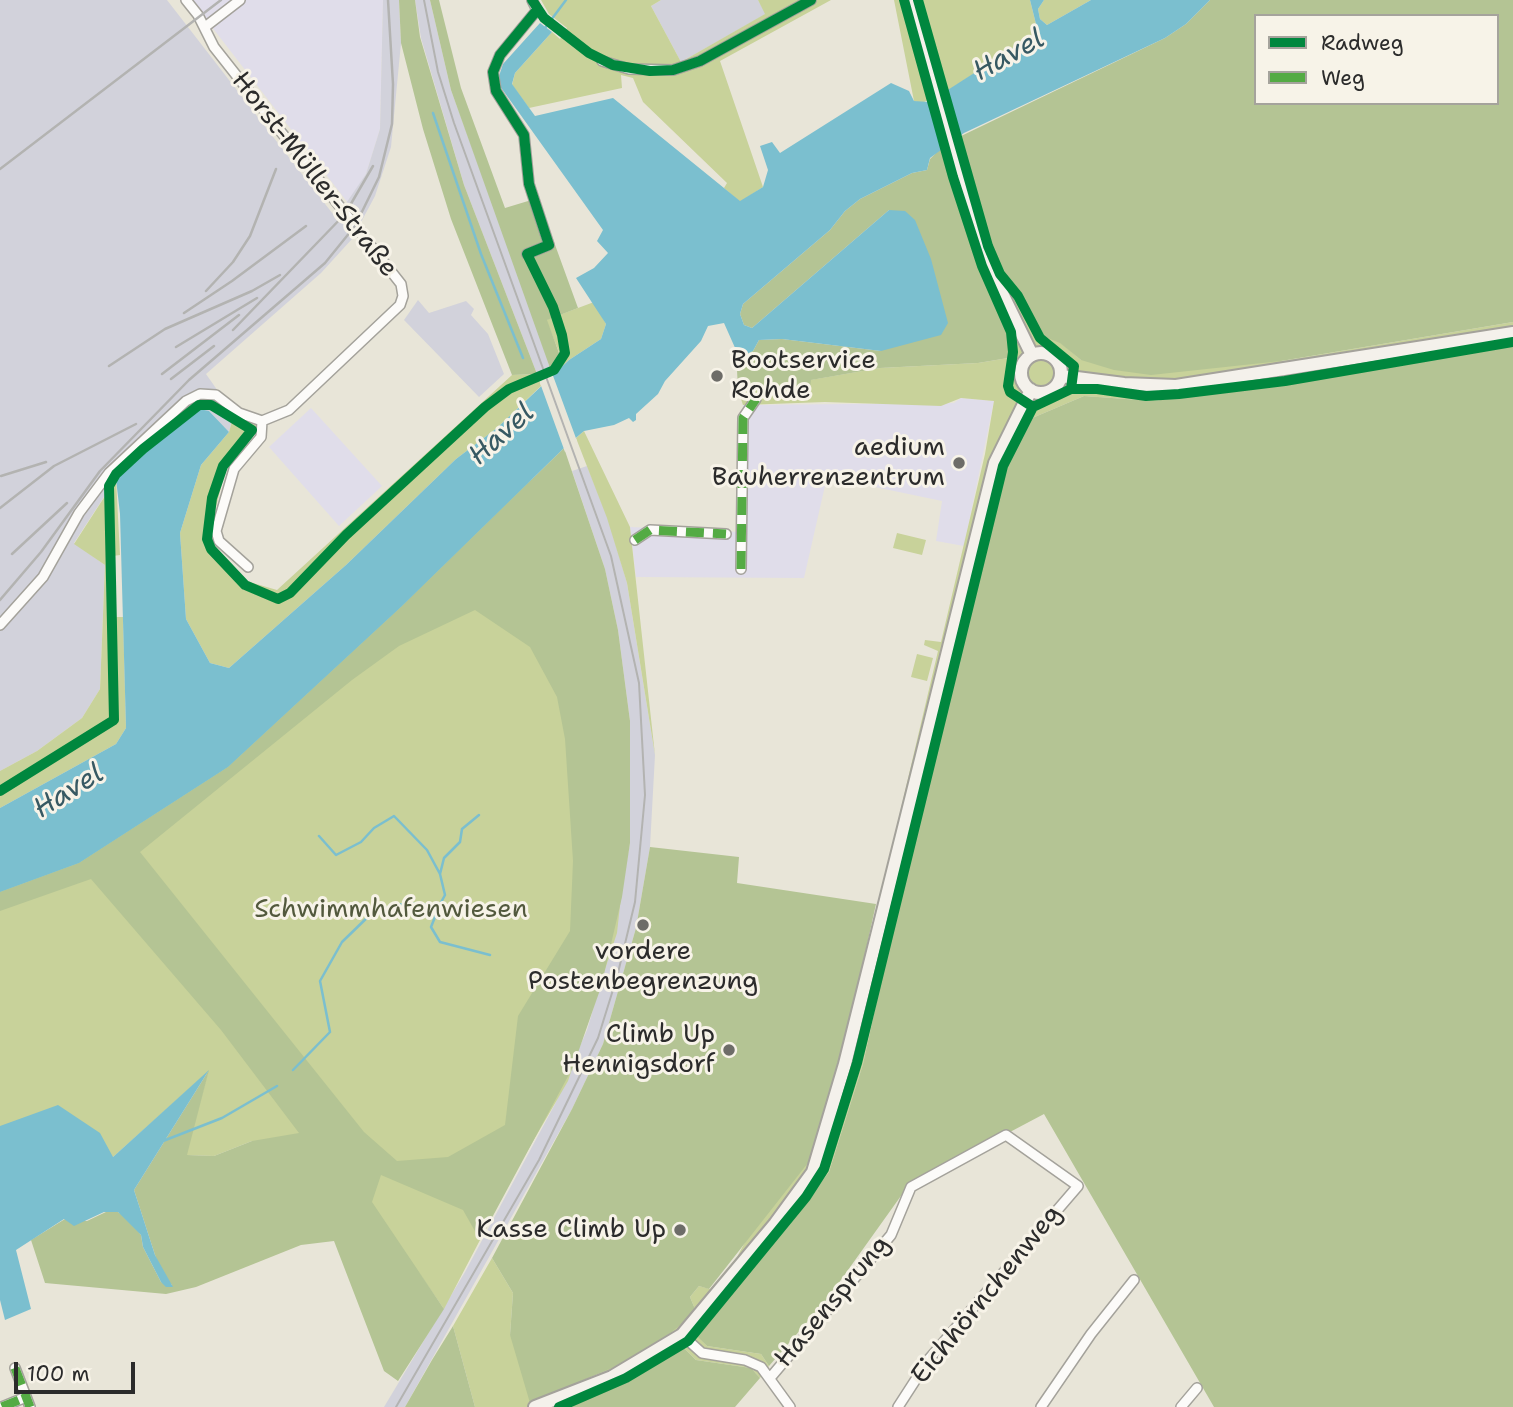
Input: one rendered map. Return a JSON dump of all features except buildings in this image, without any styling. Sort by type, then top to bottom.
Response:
[{"type":"main road","points":[[911,0],[975,228],[994,277],[1032,355]]},
{"type":"main road","points":[[1062,376],[1124,384],[1176,386],[1513,333]]},
{"type":"main road","points":[[1039,353],[1053,357],[1058,362],[1062,376],[1050,391],[1031,390],[1023,382],[1021,371],[1032,355],[1039,353]]},
{"type":"main road","points":[[535,1407],[573,1394],[624,1371],[681,1335],[775,1224],[805,1184],[818,1160],[918,780],[992,474],[1007,434],[1031,390]]},
{"type":"street","name":"Horst-Müller-Straße","points":[[187,0],[205,27],[214,47],[401,284],[403,296],[400,305],[289,410],[262,421]]},
{"type":"street","points":[[205,27],[240,0]]},
{"type":"street","points":[[527,254],[549,245],[529,184],[524,135],[496,91],[493,72],[500,55],[537,10],[532,0]]},
{"type":"street","points":[[602,61],[629,69],[673,70],[700,61],[811,0]]},
{"type":"street","points":[[0,625],[43,577],[79,513],[109,473],[192,397],[216,395],[239,413],[262,421],[261,437],[234,469],[217,521],[219,541],[248,568]]},
{"type":"street","points":[[741,569],[743,418],[756,399]]},
{"type":"street","points":[[635,540],[650,530],[726,534]]},
{"type":"street","name":"Hasensprung","points":[[770,1378],[891,1235],[911,1187],[1006,1135],[1078,1186]]},
{"type":"street","name":"Eichhörnchenweg","points":[[898,1407],[929,1359],[1078,1186]]},
{"type":"street","points":[[1041,1407],[1091,1334],[1134,1280]]},
{"type":"street","points":[[681,1335],[702,1353],[754,1363],[770,1378],[790,1407]]},
{"type":"street","points":[[15,1368],[30,1407]]},
{"type":"street","points":[[1181,1407],[1197,1388]]},
{"type":"street","points":[[2,1407],[26,1397]]},
{"type":"shaded area","points":[[0,0],[167,0],[336,218],[366,174],[380,129],[383,0],[399,0],[401,43],[391,147],[375,196],[352,239],[321,273],[206,374],[234,414],[229,432],[209,411],[119,474],[74,543],[105,565],[100,689],[82,718],[37,751],[0,771]]},
{"type":"shaded area","points":[[191,0],[383,0],[380,129],[366,174],[348,203]]},
{"type":"shaded area","points":[[415,0],[430,0],[451,90],[534,317],[550,368],[537,374],[464,185],[421,38]]},
{"type":"shaded area","points":[[661,0],[758,0],[766,14],[681,62],[651,6]]},
{"type":"shaded area","points":[[418,300],[429,313],[466,301],[474,309],[471,315],[488,334],[504,374],[479,397],[404,320]]},
{"type":"shaded area","points":[[961,398],[994,401],[964,546],[936,541],[942,501],[827,477],[804,578],[636,577],[630,527],[739,532],[743,405],[954,403]]},
{"type":"shaded area","points":[[311,408],[382,486],[339,526],[269,447]]},
{"type":"shaded area","points":[[587,466],[608,518],[627,583],[655,755],[650,847],[636,928],[603,1044],[572,1109],[405,1407],[384,1407],[465,1272],[555,1104],[587,1030],[613,942],[630,843],[630,721],[618,630],[605,569],[572,471]]},
{"type":"green space","points":[[399,0],[415,0],[420,37],[464,185],[537,374],[512,375],[451,219],[423,129],[401,43]]},
{"type":"green space","points":[[430,0],[439,0],[461,88],[505,208],[538,198],[578,308],[547,320],[559,353],[550,368],[451,90]]},
{"type":"green space","points":[[541,0],[661,0],[651,6],[681,62],[765,14],[758,0],[831,0],[720,61],[763,187],[740,202],[724,188],[727,183],[643,102],[633,78],[621,75],[622,88],[529,108],[512,85],[515,73],[552,32],[560,39],[567,28],[549,14]]},
{"type":"green space","points":[[894,0],[1030,0],[1038,32],[949,90],[922,103],[914,101]]},
{"type":"green space","points":[[1044,0],[1091,0],[1047,25],[1040,19],[1038,9]]},
{"type":"green space","points":[[1210,0],[1513,0],[1513,322],[1281,361],[1151,375],[1114,370],[1081,360],[1060,343],[1040,335],[1018,293],[1002,275],[983,226],[959,137],[1165,38],[1186,24]]},
{"type":"green space","points":[[959,137],[983,226],[1008,284],[1018,293],[1040,334],[1060,342],[1081,360],[1281,361],[1513,322],[1513,345],[1154,401],[1084,396],[1030,419],[1006,469],[897,908],[863,1064],[829,1172],[696,1334],[707,1346],[761,1354],[769,1366],[760,1378],[751,1368],[696,1360],[683,1347],[627,1380],[569,1407],[475,1407],[453,1326],[492,1258],[513,1293],[510,1335],[576,1385],[654,1346],[695,1309],[690,1297],[699,1286],[710,1289],[737,1257],[840,1067],[938,651],[924,645],[925,640],[941,642],[985,454],[994,401],[961,398],[941,406],[825,402],[743,405],[738,390],[809,390],[810,380],[880,368],[978,363],[1008,358],[1010,334],[988,281],[942,147]]},
{"type":"green space","points":[[942,147],[988,281],[1010,334],[1008,358],[978,363],[880,368],[811,380],[810,390],[738,390],[736,350],[745,355],[753,351],[759,340],[782,339],[881,351],[889,210],[752,328],[744,325],[740,314],[743,304],[830,230],[845,211],[860,199],[912,173],[927,170],[930,159]]},
{"type":"green space","points":[[594,302],[606,324],[601,339],[569,360],[553,376],[550,368],[559,352],[546,320]]},
{"type":"green space","points":[[1513,345],[1513,1407],[1214,1407],[1044,1114],[908,1186],[828,1298],[769,1366],[761,1354],[707,1346],[696,1335],[829,1172],[863,1064],[897,908],[1006,469],[1030,419],[1084,396],[1154,401]]},
{"type":"green space","points":[[537,374],[541,386],[497,428],[456,459],[346,565],[229,668],[210,663],[186,619],[180,533],[201,465],[229,432],[234,414],[259,427],[226,467],[210,531],[214,545],[246,581],[277,590],[512,375]]},
{"type":"green space","points":[[584,431],[630,527],[655,755],[627,583],[607,518],[576,438]]},
{"type":"green space","points":[[564,448],[605,569],[618,630],[630,721],[630,843],[622,897],[601,987],[573,1067],[480,1240],[463,1210],[381,1175],[372,1202],[444,1309],[398,1381],[384,1371],[334,1241],[301,1245],[196,1287],[166,1294],[45,1283],[31,1240],[65,1219],[87,1221],[108,1211],[118,1212],[129,1220],[141,1235],[143,1247],[161,1282],[172,1285],[164,1277],[155,1255],[134,1190],[209,1070],[187,1155],[214,1156],[252,1141],[299,1133],[221,1030],[91,879],[0,911],[0,892],[79,863],[228,767],[401,607]],"holes":[[[475,610],[530,647],[557,697],[565,739],[573,861],[570,931],[518,1016],[505,1125],[448,1157],[397,1161],[364,1132],[140,852],[352,680],[399,646]]]},
{"type":"green space","name":"Schwimmhafenwiesen","points":[[556,461],[627,842],[617,933],[568,1081],[478,1236],[480,1240],[444,1309],[419,1273],[252,1141],[214,1156],[186,1155],[208,1072],[113,1157],[0,1133],[0,884]]},
{"type":"green space","points":[[116,479],[120,555],[113,556],[116,617],[123,617],[126,728],[116,744],[0,808],[0,771],[37,751],[82,718],[100,689],[105,565],[74,544]]},
{"type":"green space","points":[[897,533],[926,540],[922,555],[893,548]]},
{"type":"green space","points":[[917,654],[933,658],[927,681],[911,677]]},
{"type":"green space","points":[[650,847],[739,857],[737,883],[876,904],[840,1067],[811,1159],[709,1289],[699,1286],[690,1297],[695,1309],[679,1326],[654,1346],[619,1365],[530,1403],[510,1335],[513,1293],[492,1258],[572,1109],[603,1044],[636,928]]},
{"type":"green space","points":[[453,1326],[475,1407],[405,1407],[432,1360]]},
{"type":"green space","points":[[683,1347],[696,1360],[751,1368],[760,1378],[735,1407],[569,1407],[627,1380]]},
{"type":"water","name":"Havel","points":[[1030,0],[1044,0],[1038,9],[1040,19],[1047,25],[1091,0],[1210,0],[1186,24],[1165,38],[964,133],[930,158],[927,170],[912,173],[860,199],[845,211],[830,230],[743,304],[740,314],[744,325],[752,328],[889,210],[905,211],[915,220],[931,259],[948,323],[941,335],[881,351],[782,339],[759,340],[753,351],[745,355],[736,350],[724,323],[708,326],[701,341],[665,381],[658,394],[636,414],[636,420],[633,422],[629,418],[614,425],[584,431],[564,448],[401,607],[228,767],[79,863],[0,892],[0,808],[116,744],[126,728],[120,514],[116,479],[119,474],[199,409],[209,411],[229,432],[201,465],[180,533],[186,619],[210,663],[229,668],[346,565],[456,459],[497,428],[569,360],[601,339],[606,324],[576,278],[594,268],[608,253],[597,241],[603,230],[497,82],[503,64],[540,23],[552,32],[515,73],[512,84],[535,116],[613,98],[740,201],[763,187],[768,170],[760,146],[772,142],[780,153],[891,83],[909,91],[914,101],[929,102],[1038,32]]},
{"type":"water","points":[[209,1070],[134,1190],[155,1255],[173,1287],[166,1287],[161,1282],[143,1247],[141,1235],[118,1212],[104,1212],[74,1226],[64,1219],[16,1250],[31,1309],[5,1320],[0,1300],[0,1126],[58,1105],[100,1133],[113,1157]]},
{"type":"pier","points":[[944,89],[960,141],[945,150],[930,98]]},
{"type":"pier","points":[[552,373],[577,441],[565,452],[540,383]]},
{"type":"waterway","points":[[545,28],[566,0]]},
{"type":"waterway","points":[[433,113],[481,254],[523,358]]},
{"type":"waterway","points":[[440,874],[444,858],[460,842],[462,829],[479,815]]},
{"type":"waterway","points":[[293,1070],[330,1032],[320,981],[342,942],[374,911],[407,903],[439,906],[445,895],[440,874],[427,850],[394,816],[374,828],[361,842],[336,855],[319,836]]},
{"type":"waterway","points":[[439,907],[431,927],[440,942],[490,955]]},
{"type":"waterway","points":[[163,1141],[222,1118],[277,1086]]},
{"type":"tram line","points":[[396,1407],[539,1160],[598,1038],[617,977],[635,902],[645,795],[639,683],[611,556],[454,123],[438,72],[424,0]]},
{"type":"railway","points":[[0,169],[221,0]]},
{"type":"railway","points":[[0,600],[41,552],[100,471],[189,380],[325,263],[355,226],[379,177],[392,124],[393,84],[388,0]]},
{"type":"railway","points":[[233,330],[345,214],[373,166]]},
{"type":"railway","points":[[206,291],[233,262],[250,236],[276,169]]},
{"type":"railway","points":[[184,313],[306,226]]},
{"type":"railway","points":[[109,366],[165,329],[252,291],[280,275]]},
{"type":"railway","points":[[176,347],[257,298]]},
{"type":"railway","points":[[162,374],[239,315]]},
{"type":"railway","points":[[171,379],[214,346]]},
{"type":"railway","points":[[0,508],[54,466],[136,424]]},
{"type":"railway","points":[[1,476],[46,462]]},
{"type":"railway","points":[[12,554],[67,503]]},
{"type":"marked path","points":[[741,569],[743,418],[756,399]]},
{"type":"marked path","points":[[635,540],[650,530],[726,534]]},
{"type":"marked path","points":[[15,1368],[30,1407]]},
{"type":"marked path","points":[[2,1407],[26,1397]]},
{"type":"cycle path","points":[[532,0],[544,18],[589,53],[613,65],[650,71],[673,70],[700,61],[811,0]]},
{"type":"cycle path","points":[[904,0],[953,177],[982,266],[1011,332],[1013,352],[1008,386],[1010,392],[1033,407]]},
{"type":"cycle path","points":[[918,0],[988,246],[1000,274],[1018,296],[1040,338],[1074,366],[1071,389]]},
{"type":"cycle path","points":[[0,791],[114,720],[109,486],[116,474],[143,449],[199,405],[211,405],[252,430],[223,466],[212,498],[207,539],[211,549],[245,585],[278,599],[290,593],[346,535],[485,407],[509,389],[554,370],[565,353],[562,335],[553,307],[527,254],[549,245],[529,184],[524,135],[496,91],[493,72],[500,55],[537,10]]},
{"type":"cycle path","points":[[559,1407],[626,1378],[688,1341],[806,1197],[824,1169],[857,1063],[1003,466],[1033,407],[1071,389],[1097,389],[1146,396],[1179,394],[1285,381],[1513,342]]},
{"type":"place","name":"Bootservice Rohde","points":[[717,376]]},
{"type":"place","name":"aedium Bauherrenzentrum","points":[[959,463]]},
{"type":"place","name":"vordere Postenbegrenzung","points":[[643,925]]},
{"type":"place","name":"Climb Up Hennigsdorf","points":[[729,1050]]},
{"type":"place","name":"Kasse Climb Up","points":[[680,1230]]}]
